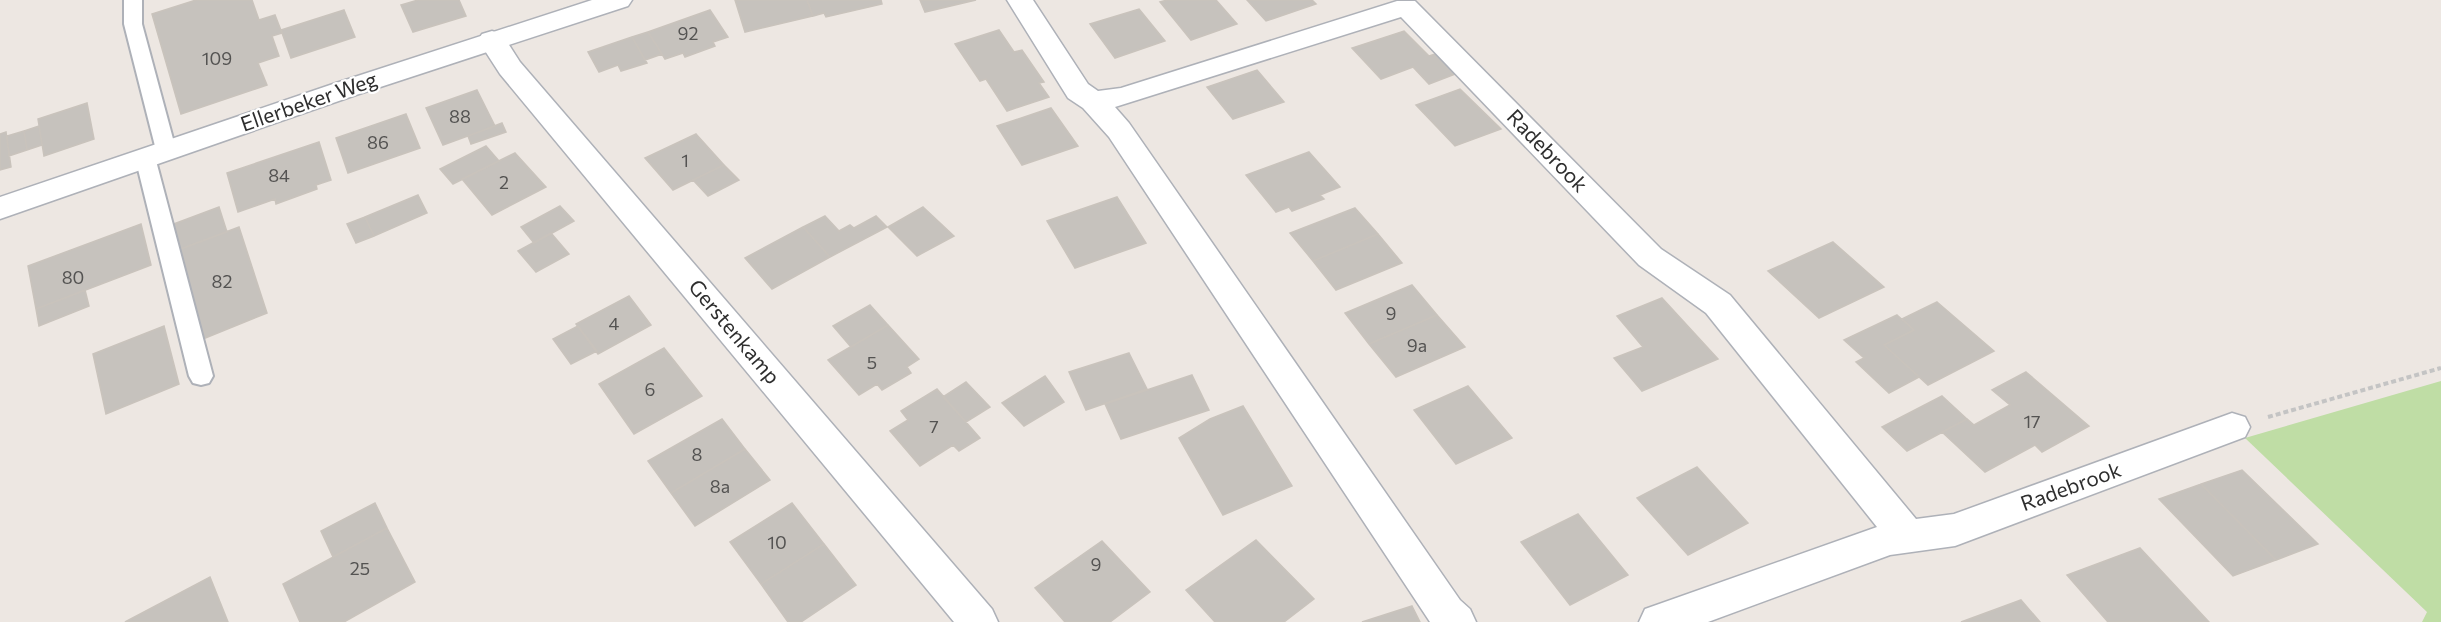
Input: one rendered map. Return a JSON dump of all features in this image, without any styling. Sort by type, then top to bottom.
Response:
[{"type":"street","name":"Ellerbeker Weg","points":[[0,208],[155,153],[619,0]]},
{"type":"street","points":[[1020,0],[1078,91],[1093,101],[1119,130],[1440,603],[1456,622]]},
{"type":"street","name":"Radebrook","points":[[1093,101],[1122,97],[1406,7],[1650,257],[1718,304],[1907,536]]},
{"type":"street","name":"Gerstenkamp","points":[[492,40],[510,68],[978,622]]},
{"type":"street","name":"Radebrook","points":[[1659,622],[1890,539],[1955,530],[2232,427]]},
{"type":"lane","points":[[133,0],[133,24],[155,153],[201,376]]},
{"type":"path","points":[[2232,427],[2441,368]]},
{"type":"green space","points":[[2441,381],[2441,622],[2422,622],[2427,612],[2245,438]]},
{"type":"building","points":[[196,0],[252,0],[259,20],[275,15],[282,33],[272,36],[279,56],[258,63],[267,85],[181,114],[152,14]]},
{"type":"building","points":[[418,0],[459,0],[466,16],[413,32],[401,5]]},
{"type":"building","points":[[735,0],[807,0],[813,16],[745,32]]},
{"type":"building","points":[[807,0],[881,0],[882,4],[826,17],[824,13],[813,16]]},
{"type":"building","points":[[920,0],[976,0],[925,12]]},
{"type":"building","points":[[1216,0],[1237,24],[1191,40],[1160,2]]},
{"type":"building","points":[[1247,0],[1312,0],[1316,4],[1266,21]]},
{"type":"building","points":[[1139,9],[1165,41],[1115,58],[1090,24]]},
{"type":"building","points":[[344,10],[355,37],[291,58],[281,30]]},
{"type":"building","points":[[710,10],[728,37],[713,42],[715,46],[685,57],[683,53],[665,59],[648,32]]},
{"type":"building","points":[[999,30],[1014,52],[1022,50],[1044,82],[1039,83],[1049,97],[1007,111],[986,79],[980,81],[955,44]]},
{"type":"building","points":[[1404,31],[1429,56],[1438,53],[1458,73],[1429,84],[1413,67],[1381,79],[1352,48]]},
{"type":"building","points":[[648,32],[662,54],[645,60],[632,37]]},
{"type":"building","points":[[632,37],[647,63],[621,71],[618,65],[599,72],[588,52]]},
{"type":"building","points":[[1257,70],[1284,102],[1233,119],[1207,87]]},
{"type":"building","points":[[1460,89],[1501,129],[1455,146],[1416,105]]},
{"type":"building","points":[[477,90],[495,126],[443,145],[426,108]]},
{"type":"building","points":[[87,103],[94,139],[44,156],[38,119]]},
{"type":"building","points":[[1051,108],[1078,146],[1022,165],[997,126]]},
{"type":"building","points":[[406,114],[420,148],[348,173],[336,138]]},
{"type":"building","points":[[502,123],[506,132],[471,144],[468,136]]},
{"type":"building","points":[[39,126],[42,145],[27,150],[24,131]]},
{"type":"building","points":[[24,131],[27,150],[9,156],[7,136]]},
{"type":"building","points":[[6,132],[11,167],[0,170],[0,134]]},
{"type":"building","points":[[696,134],[724,165],[673,190],[645,158]]},
{"type":"building","points":[[319,142],[331,180],[316,185],[317,189],[276,204],[275,199],[238,212],[227,173]]},
{"type":"building","points":[[486,146],[499,161],[453,184],[440,169]]},
{"type":"building","points":[[1309,152],[1340,187],[1320,195],[1324,199],[1292,211],[1289,207],[1276,212],[1246,175]]},
{"type":"building","points":[[515,153],[546,187],[492,215],[462,179]]},
{"type":"building","points":[[724,165],[739,180],[708,196],[693,180]]},
{"type":"building","points":[[418,195],[427,213],[374,236],[365,217]]},
{"type":"building","points":[[1117,197],[1146,243],[1075,268],[1047,221]]},
{"type":"building","points":[[560,206],[574,221],[534,243],[521,227]]},
{"type":"building","points":[[219,207],[227,232],[178,250],[171,225]]},
{"type":"building","points":[[923,207],[954,236],[917,256],[888,227]]},
{"type":"building","points":[[1355,208],[1378,234],[1313,261],[1290,233]]},
{"type":"building","points":[[825,216],[839,231],[850,225],[854,228],[876,216],[887,227],[830,257],[803,227]]},
{"type":"building","points":[[365,217],[374,236],[356,243],[347,224]]},
{"type":"building","points":[[141,224],[151,265],[36,309],[28,266]]},
{"type":"building","points":[[239,227],[267,313],[203,339],[178,250]]},
{"type":"building","points":[[803,227],[830,257],[772,289],[745,258]]},
{"type":"building","points":[[551,233],[569,254],[536,272],[518,251]]},
{"type":"building","points":[[1378,234],[1402,263],[1336,290],[1313,261]]},
{"type":"building","points":[[1833,242],[1884,287],[1819,318],[1768,271]]},
{"type":"building","points":[[1412,285],[1437,315],[1369,344],[1345,313]]},
{"type":"building","points":[[85,290],[89,306],[39,326],[36,309]]},
{"type":"building","points":[[629,296],[651,325],[598,354],[576,324]]},
{"type":"building","points":[[1662,298],[1718,359],[1642,391],[1614,358],[1643,347],[1617,316]]},
{"type":"building","points":[[1937,302],[1994,351],[1928,385],[1884,345],[1914,330],[1902,319]]},
{"type":"building","points":[[870,305],[888,325],[851,347],[833,326]]},
{"type":"building","points":[[1437,315],[1465,347],[1396,377],[1369,344]]},
{"type":"building","points":[[1897,315],[1914,330],[1884,345],[1919,377],[1889,393],[1856,362],[1864,358],[1844,340]]},
{"type":"building","points":[[888,325],[919,359],[907,367],[911,373],[882,390],[877,384],[859,395],[828,360]]},
{"type":"building","points":[[164,326],[179,384],[106,414],[93,354]]},
{"type":"building","points":[[578,326],[597,351],[571,364],[553,339]]},
{"type":"building","points":[[664,348],[702,396],[634,434],[599,384]]},
{"type":"building","points":[[1129,353],[1147,389],[1086,410],[1069,372]]},
{"type":"building","points":[[2026,372],[2089,426],[2042,452],[2035,445],[1985,472],[1942,432],[1967,419],[1974,425],[2010,405],[1992,390]]},
{"type":"building","points":[[1192,375],[1209,410],[1121,439],[1105,404]]},
{"type":"building","points":[[1045,376],[1064,402],[1024,426],[1002,403]]},
{"type":"building","points":[[966,382],[990,407],[966,422],[943,397]]},
{"type":"building","points":[[1468,386],[1512,438],[1456,464],[1414,410]]},
{"type":"building","points":[[937,389],[980,438],[959,451],[953,445],[920,466],[890,431],[908,420],[901,411]]},
{"type":"building","points":[[1942,396],[1967,419],[1907,451],[1882,427]]},
{"type":"building","points":[[1243,406],[1292,486],[1223,515],[1179,438],[1210,419]]},
{"type":"building","points":[[722,419],[745,449],[671,493],[648,461]]},
{"type":"building","points":[[745,449],[770,480],[695,526],[671,493]]},
{"type":"building","points":[[1697,467],[1748,523],[1688,555],[1637,498]]},
{"type":"building","points":[[2242,470],[2318,544],[2276,560],[2201,484]]},
{"type":"building","points":[[2201,484],[2276,560],[2233,576],[2159,499]]},
{"type":"building","points":[[375,503],[387,528],[333,557],[321,531]]},
{"type":"building","points":[[792,503],[824,544],[761,584],[730,542]]},
{"type":"building","points":[[1578,514],[1628,575],[1570,605],[1521,542]]},
{"type":"building","points":[[387,528],[415,582],[344,622],[300,622],[283,584]]},
{"type":"building","points":[[1256,540],[1314,599],[1284,622],[1215,622],[1186,590]]},
{"type":"building","points":[[1102,541],[1150,592],[1110,622],[1065,622],[1035,588]]},
{"type":"building","points":[[824,544],[856,585],[801,622],[788,622],[761,584]]},
{"type":"building","points":[[2140,548],[2209,622],[2108,622],[2067,575]]},
{"type":"building","points":[[210,577],[228,622],[125,622]]},
{"type":"building","points":[[2021,600],[2040,622],[1961,622]]},
{"type":"building","points":[[1412,606],[1420,622],[1362,622]]}]
